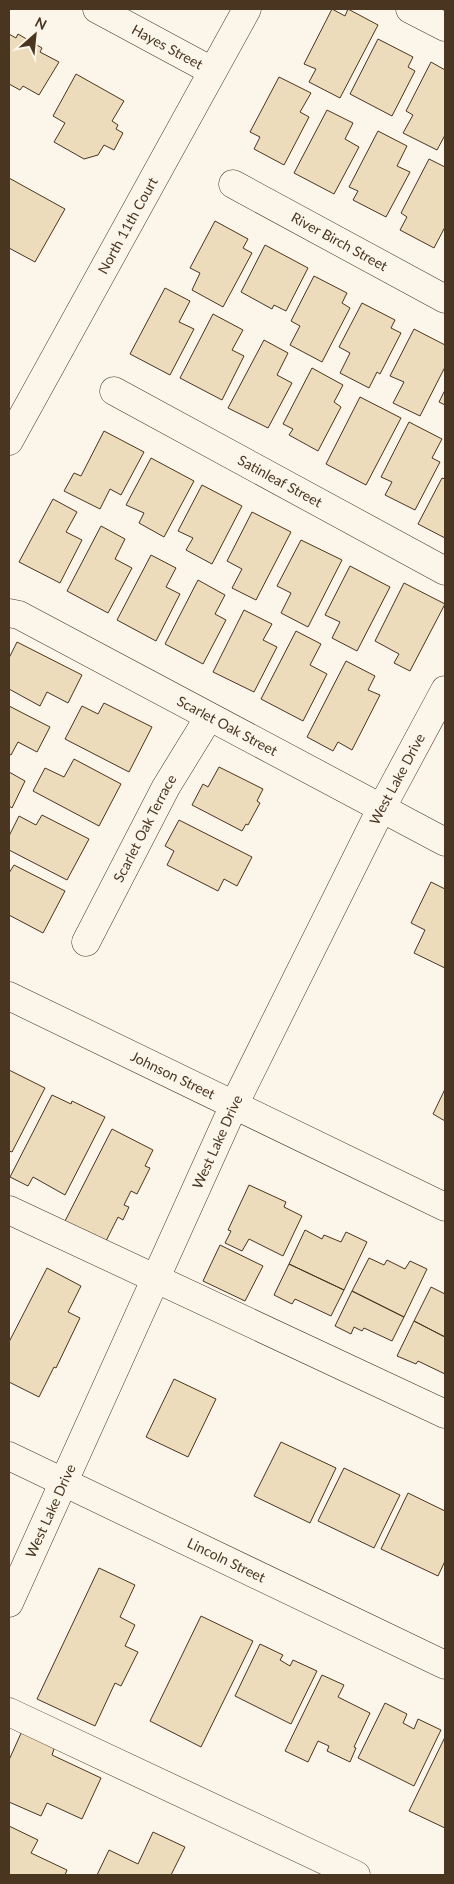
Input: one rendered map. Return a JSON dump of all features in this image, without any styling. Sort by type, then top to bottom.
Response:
[{"type":"street","name":"Hayes Street","points":[[97,9],[212,71]]},
{"type":"street","name":"North 11th Court","points":[[9,441],[247,9]]},
{"type":"street","points":[[410,9],[445,27]]},
{"type":"street","name":"River Birch Street","points":[[233,184],[445,299]]},
{"type":"street","name":"Satinleaf Street","points":[[114,391],[445,571]]},
{"type":"street","name":"Scarlet Oak Street","points":[[9,613],[19,615],[445,842]]},
{"type":"street","name":"West Lake Drive","points":[[9,1603],[65,1483],[234,1104],[381,809],[445,690]]},
{"type":"street","name":"Scarlet Oak Terrace","points":[[86,942],[166,787],[209,717]]},
{"type":"street","name":"Johnson Street","points":[[9,996],[445,1207]]},
{"type":"street","points":[[9,1210],[445,1414]]},
{"type":"street","name":"Lincoln Street","points":[[9,1456],[445,1665]]},
{"type":"street","points":[[9,1712],[356,1875]]},
{"type":"building","points":[[332,9],[345,16],[348,9],[378,25],[340,98],[309,82],[316,69],[304,64]]},
{"type":"building","points":[[9,34],[16,38],[18,34],[42,48],[40,52],[59,62],[39,95],[23,86],[20,90],[9,84]]},
{"type":"building","points":[[378,39],[413,57],[408,67],[415,71],[392,116],[350,94]]},
{"type":"building","points":[[431,62],[445,70],[445,135],[437,150],[403,133],[413,115],[406,111]]},
{"type":"building","points":[[76,74],[124,101],[112,121],[118,125],[116,129],[123,133],[114,150],[104,145],[98,155],[84,159],[54,142],[65,123],[53,116]]},
{"type":"building","points":[[279,77],[311,93],[300,112],[309,117],[284,165],[254,149],[260,137],[250,132]]},
{"type":"building","points":[[327,110],[353,123],[345,139],[359,147],[334,194],[294,173]]},
{"type":"building","points":[[378,131],[407,146],[397,166],[410,172],[386,217],[353,200],[358,191],[349,187]]},
{"type":"building","points":[[429,159],[445,167],[445,227],[434,248],[400,230],[407,217],[401,213]]},
{"type":"building","points":[[9,178],[65,209],[35,262],[9,248]]},
{"type":"building","points":[[215,221],[248,239],[243,248],[252,253],[223,307],[192,290],[200,273],[190,268]]},
{"type":"building","points":[[265,245],[308,268],[286,311],[274,305],[272,309],[241,292]]},
{"type":"building","points":[[314,276],[347,293],[342,303],[350,308],[322,362],[290,345],[300,326],[291,321]]},
{"type":"building","points":[[165,288],[190,301],[179,322],[194,329],[170,375],[130,354]]},
{"type":"building","points":[[362,303],[395,320],[391,328],[401,333],[380,374],[377,372],[369,388],[340,373],[350,353],[339,347]]},
{"type":"building","points":[[213,314],[243,330],[232,350],[244,356],[222,400],[180,378]]},
{"type":"building","points":[[414,329],[445,345],[445,367],[420,416],[393,403],[404,382],[390,376]]},
{"type":"building","points":[[264,340],[288,353],[277,375],[292,383],[268,428],[228,408]]},
{"type":"building","points":[[312,368],[343,385],[334,402],[341,407],[318,451],[289,435],[293,429],[283,424]]},
{"type":"building","points":[[445,390],[445,405],[439,402]]},
{"type":"building","points":[[360,397],[401,418],[366,485],[326,464]]},
{"type":"building","points":[[409,422],[442,439],[432,458],[440,462],[415,510],[385,495],[392,482],[381,477]]},
{"type":"building","points":[[104,431],[144,452],[121,495],[110,489],[100,509],[64,491],[74,473],[81,476]]},
{"type":"building","points":[[151,458],[194,481],[164,537],[139,523],[144,513],[126,505]]},
{"type":"building","points":[[442,478],[445,479],[445,538],[418,524]]},
{"type":"building","points":[[202,485],[242,506],[212,564],[186,550],[193,538],[178,531]]},
{"type":"building","points":[[53,499],[77,512],[66,532],[82,540],[60,583],[19,562]]},
{"type":"building","points":[[252,512],[291,532],[256,600],[232,588],[242,569],[227,561]]},
{"type":"building","points":[[101,526],[125,539],[115,559],[132,568],[108,613],[67,591]]},
{"type":"building","points":[[301,540],[342,560],[308,627],[281,613],[291,593],[277,586]]},
{"type":"building","points":[[151,555],[176,568],[166,587],[180,594],[156,641],[117,620]]},
{"type":"building","points":[[350,566],[390,587],[357,651],[332,638],[340,622],[325,615]]},
{"type":"building","points":[[198,580],[225,595],[215,614],[226,620],[203,664],[165,644]]},
{"type":"building","points":[[404,583],[445,604],[410,671],[394,663],[399,654],[375,641]]},
{"type":"building","points":[[244,610],[272,624],[263,640],[277,647],[254,692],[213,672]]},
{"type":"building","points":[[296,631],[321,644],[310,665],[327,674],[303,721],[261,699]]},
{"type":"building","points":[[17,642],[82,675],[68,703],[47,692],[40,706],[9,689],[9,658]]},
{"type":"building","points":[[346,661],[375,676],[368,690],[380,695],[352,750],[338,742],[333,751],[307,737]]},
{"type":"building","points":[[104,703],[152,727],[129,772],[65,739],[82,706],[98,714]]},
{"type":"building","points":[[9,706],[50,727],[37,752],[18,742],[11,755],[9,754]]},
{"type":"building","points":[[74,759],[121,784],[99,826],[33,791],[45,768],[64,777]]},
{"type":"building","points":[[219,767],[263,789],[257,801],[260,803],[248,825],[246,824],[242,831],[192,805],[203,784],[208,787]]},
{"type":"building","points":[[9,772],[25,781],[12,808],[9,806]]},
{"type":"building","points":[[42,815],[89,839],[67,880],[9,850],[9,836],[19,816],[36,825]]},
{"type":"building","points":[[179,820],[252,857],[237,886],[224,879],[218,891],[167,865],[174,851],[165,846]]},
{"type":"building","points":[[14,865],[65,891],[43,933],[9,915],[9,873]]},
{"type":"building","points":[[431,882],[445,889],[445,968],[414,953],[425,930],[411,923]]},
{"type":"building","points":[[9,1070],[45,1088],[12,1152],[9,1151]]},
{"type":"building","points":[[445,1089],[445,1121],[433,1114]]},
{"type":"building","points":[[52,1095],[71,1104],[72,1101],[105,1117],[65,1195],[33,1177],[28,1186],[10,1177]]},
{"type":"building","points":[[112,1129],[153,1150],[145,1166],[150,1168],[137,1194],[131,1191],[124,1205],[129,1207],[123,1220],[118,1217],[105,1243],[64,1223]]},
{"type":"building","points":[[249,1185],[286,1202],[284,1207],[302,1216],[283,1256],[249,1239],[242,1251],[225,1243],[231,1231],[228,1230]]},
{"type":"building","points":[[305,1230],[322,1239],[324,1235],[341,1242],[346,1232],[367,1242],[344,1290],[289,1264]]},
{"type":"building","points":[[220,1245],[263,1266],[245,1301],[203,1281]]},
{"type":"building","points":[[369,1258],[384,1265],[387,1260],[405,1269],[410,1261],[427,1269],[404,1317],[352,1291]]},
{"type":"building","points":[[289,1264],[344,1290],[331,1316],[295,1299],[292,1304],[274,1295]]},
{"type":"building","points":[[47,1268],[81,1286],[68,1312],[80,1318],[56,1368],[54,1367],[39,1397],[9,1382],[9,1342]]},
{"type":"building","points":[[431,1287],[445,1294],[445,1337],[414,1321]]},
{"type":"building","points":[[352,1291],[404,1317],[392,1341],[364,1328],[362,1331],[354,1327],[351,1334],[335,1326]]},
{"type":"building","points":[[414,1321],[445,1337],[445,1374],[418,1361],[416,1364],[397,1356]]},
{"type":"building","points":[[174,1379],[216,1399],[188,1457],[146,1437]]},
{"type":"building","points":[[281,1442],[336,1468],[310,1523],[254,1496]]},
{"type":"building","points":[[344,1468],[400,1495],[374,1548],[318,1521]]},
{"type":"building","points":[[408,1493],[445,1511],[445,1561],[438,1576],[381,1549]]},
{"type":"building","points":[[99,1568],[135,1585],[120,1617],[135,1625],[125,1646],[138,1652],[121,1686],[115,1683],[95,1726],[37,1699]]},
{"type":"building","points":[[201,1616],[253,1641],[201,1747],[150,1721]]},
{"type":"building","points":[[260,1644],[283,1655],[280,1660],[290,1666],[293,1660],[317,1671],[291,1724],[235,1696]]},
{"type":"building","points":[[322,1675],[344,1685],[338,1697],[370,1713],[354,1747],[356,1748],[350,1762],[327,1751],[329,1746],[318,1741],[308,1762],[285,1751]]},
{"type":"building","points":[[385,1703],[407,1714],[403,1723],[414,1729],[418,1719],[441,1730],[414,1786],[358,1758]]},
{"type":"building","points":[[22,1731],[55,1746],[52,1755],[101,1778],[82,1819],[47,1803],[41,1816],[9,1802],[9,1760]]},
{"type":"building","points":[[445,1737],[445,1828],[409,1811]]},
{"type":"building","points":[[9,1826],[38,1840],[31,1853],[67,1870],[65,1875],[9,1875]]},
{"type":"building","points":[[153,1832],[185,1847],[171,1875],[97,1875],[109,1850],[138,1864]]}]
